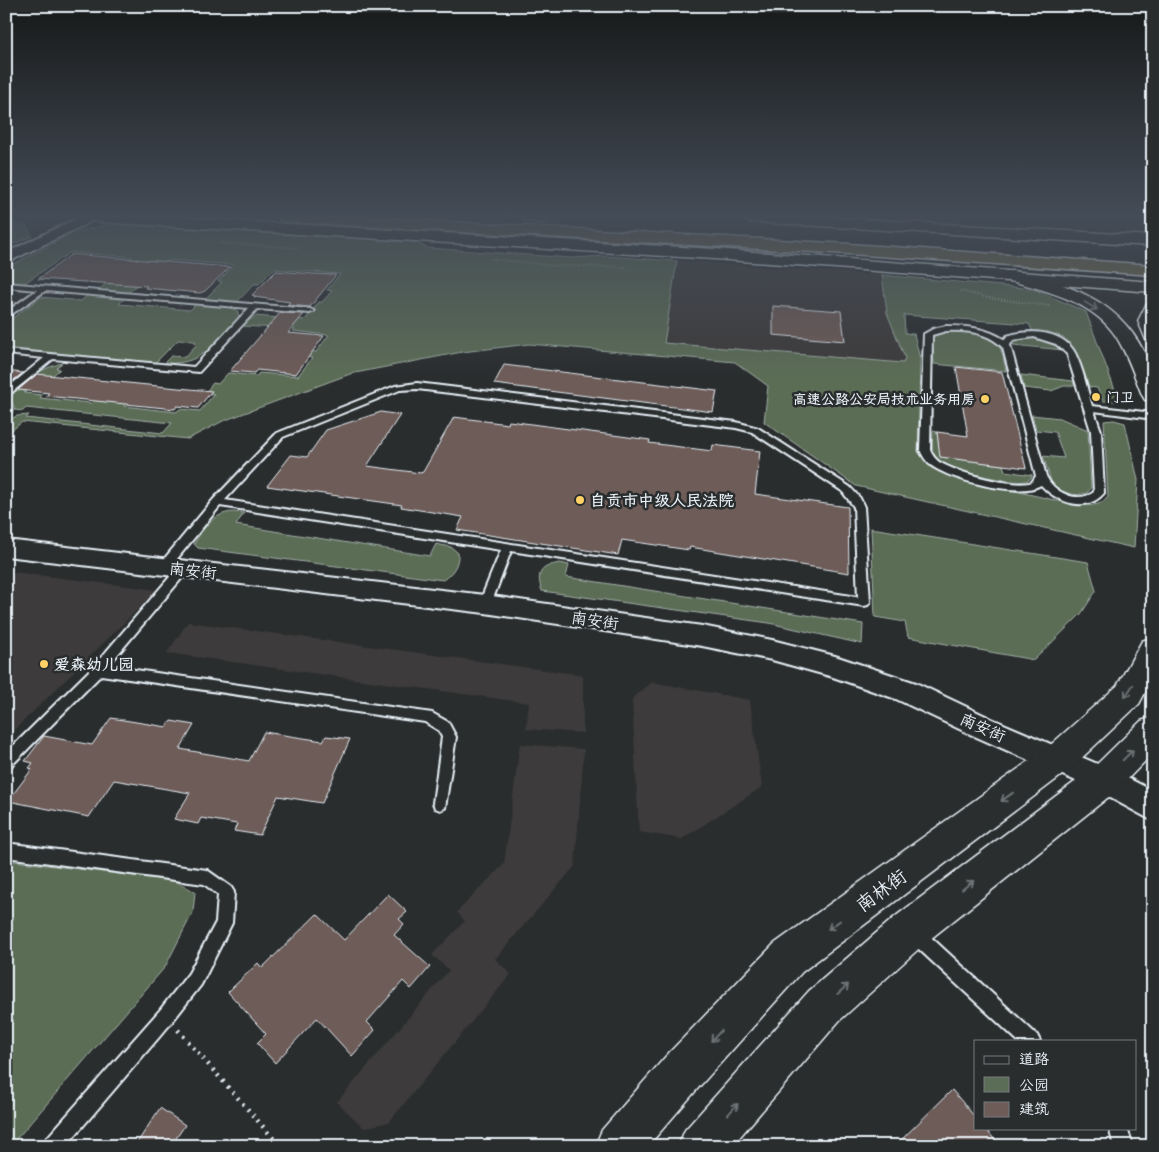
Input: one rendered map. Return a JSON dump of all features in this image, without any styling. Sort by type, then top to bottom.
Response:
[{"type":"street","points":[[943,271],[1153,287]]},
{"type":"street","points":[[1014,276],[1051,286],[1072,295],[1114,320],[1124,334],[1153,395]]},
{"type":"street","points":[[1153,309],[1148,321],[1153,336]]},
{"type":"street","name":"南安街","points":[[6,548],[485,604],[702,636],[781,652],[835,667],[906,691],[982,727],[1104,780],[1153,807]]},
{"type":"street","name":"南林街","points":[[618,1146],[683,1071],[788,958],[1058,760],[1128,695],[1153,649]]},
{"type":"street","points":[[701,1146],[824,1006],[910,930],[1104,780],[1153,731]]},
{"type":"lane","points":[[6,285],[310,310]]},
{"type":"lane","points":[[6,316],[44,288]]},
{"type":"lane","points":[[6,352],[196,370],[255,306]]},
{"type":"lane","points":[[939,329],[1033,335],[1055,340],[1070,351],[1096,431],[1099,494],[1094,498],[1086,500],[1070,499],[944,469],[932,461],[925,450],[926,336],[931,331],[939,329]]},
{"type":"lane","points":[[974,330],[994,336],[1004,343],[1007,348]]},
{"type":"lane","points":[[1033,335],[1013,336],[1006,342],[1007,348],[1041,476],[1048,488],[1070,499]]},
{"type":"lane","points":[[6,394],[51,356]]},
{"type":"lane","points":[[6,762],[98,670],[173,568],[217,502],[280,436],[406,387],[434,387],[736,425],[756,430],[846,489],[856,500],[859,507],[864,602],[217,502]]},
{"type":"lane","points":[[6,404],[6,412]]},
{"type":"lane","points":[[1089,408],[1153,416]]},
{"type":"lane","points":[[1015,486],[1035,485],[1041,476]]},
{"type":"lane","points":[[485,604],[507,547]]},
{"type":"lane","points":[[98,670],[427,717],[443,726],[449,737],[440,803]]},
{"type":"lane","points":[[6,850],[206,877],[226,892],[224,923],[195,979],[166,1016],[54,1146]]},
{"type":"lane","points":[[910,930],[1030,1040]]},
{"type":"lane","points":[[1119,1130],[1124,1146]]},
{"type":"path","points":[[166,1016],[280,1146]]},
{"type":"shaded area","points":[[675,271],[820,271],[882,275],[887,313],[905,358],[904,363],[663,343]]},
{"type":"shaded area","name":"爱森幼儿园","points":[[6,571],[158,590],[6,738]]},
{"type":"shaded area","points":[[188,622],[583,675],[583,733],[526,729],[529,703],[167,653]]},
{"type":"shaded area","points":[[652,682],[750,700],[762,787],[682,839],[639,832],[632,699]]},
{"type":"shaded area","points":[[520,744],[584,749],[575,866],[495,959],[511,974],[389,1122],[364,1128],[337,1102],[449,970],[432,955],[465,921],[457,912],[504,864]]},
{"type":"green space","points":[[6,271],[43,271],[23,284],[6,282]]},
{"type":"green space","points":[[117,271],[158,271],[152,276],[148,275],[128,293],[98,290],[118,274],[114,273]]},
{"type":"green space","points":[[228,271],[272,271],[259,284],[254,284],[237,302],[205,299],[222,282],[218,281]]},
{"type":"green space","points":[[297,271],[675,271],[664,343],[903,363],[905,358],[887,313],[882,275],[1034,289],[1086,312],[1119,401],[1103,401],[1097,388],[1089,387],[1073,348],[1058,338],[1033,332],[1029,324],[904,315],[905,333],[914,334],[920,359],[918,452],[931,468],[949,476],[1072,504],[1096,505],[1108,497],[1104,421],[1114,420],[1125,423],[1138,480],[1134,548],[856,486],[764,422],[768,386],[735,362],[529,344],[462,352],[350,374],[223,421],[188,439],[22,422],[6,435],[6,421],[17,416],[29,415],[26,418],[163,433],[172,423],[26,408],[23,411],[15,410],[11,399],[19,386],[40,371],[62,363],[56,368],[60,369],[50,378],[42,377],[24,393],[42,395],[40,398],[91,403],[94,400],[126,403],[124,406],[176,412],[180,409],[200,411],[214,394],[205,393],[213,383],[218,384],[228,373],[257,376],[259,373],[298,376],[312,358],[300,356],[305,351],[316,352],[329,335],[293,331],[295,329],[242,326],[255,316],[305,320],[319,302],[322,302],[332,291],[327,290],[340,274]]},
{"type":"green space","points":[[89,294],[126,297],[119,304],[190,310],[197,303],[224,306],[237,310],[239,317],[203,353],[182,362],[164,363],[171,356],[185,357],[197,344],[195,341],[178,340],[155,363],[6,349],[6,323],[41,297],[81,301]]},
{"type":"green space","points":[[950,332],[983,335],[994,340],[1001,350],[1006,371],[934,364],[932,339],[936,334]]},
{"type":"green space","points":[[1035,338],[1049,341],[1063,350],[1013,345],[1018,339]]},
{"type":"green space","points":[[1021,375],[1073,381],[1075,386],[1064,386],[1051,391],[1024,388]]},
{"type":"green space","points":[[1032,415],[1060,418],[1088,430],[1091,488],[1087,493],[1077,495],[1068,493],[1059,490],[1052,484],[1043,456],[1064,458],[1055,432],[1036,430]]},
{"type":"green space","points":[[933,431],[937,432],[941,457],[1003,465],[1005,471],[1032,475],[1032,477],[1027,481],[1018,482],[973,474],[949,466],[933,452]]},
{"type":"green space","points":[[233,512],[244,513],[236,525],[430,556],[436,544],[451,547],[458,553],[457,561],[452,572],[443,580],[198,548],[194,544],[210,522],[220,515]]},
{"type":"green space","points":[[871,528],[1088,562],[1096,591],[1081,614],[1034,660],[908,637],[905,622],[875,617]]},
{"type":"green space","points":[[560,563],[569,565],[566,577],[863,624],[862,644],[769,623],[542,591],[539,579],[542,571],[549,566]]},
{"type":"green space","points":[[6,860],[176,881],[195,892],[193,912],[165,967],[9,1146],[6,1146]]},
{"type":"building","points":[[49,271],[226,271],[205,291],[200,293],[145,288],[147,286],[38,279]]},
{"type":"building","points":[[276,271],[336,275],[310,307],[287,305],[290,302],[254,297],[252,295]]},
{"type":"building","points":[[773,306],[841,311],[845,341],[773,335]]},
{"type":"building","points":[[280,313],[304,314],[288,333],[324,336],[296,374],[257,370],[254,373],[230,371]]},
{"type":"building","points":[[504,365],[717,391],[713,412],[494,384]]},
{"type":"building","points":[[956,367],[1002,372],[1026,468],[940,457],[937,432],[968,436]]},
{"type":"building","points":[[6,371],[23,373],[6,386]]},
{"type":"building","points":[[37,374],[212,391],[198,408],[177,406],[175,409],[46,396],[49,393],[18,390]]},
{"type":"building","name":"自贡市中级人民法院","points":[[381,412],[400,415],[367,466],[420,473],[423,472],[454,417],[508,424],[509,421],[650,440],[649,443],[712,451],[713,445],[760,451],[755,494],[848,507],[849,573],[690,547],[689,550],[622,540],[618,555],[457,530],[463,517],[401,507],[402,505],[267,486],[291,455],[307,457],[326,430]]},
{"type":"building","points":[[111,718],[167,727],[171,721],[194,725],[180,749],[249,761],[264,732],[323,741],[326,736],[350,739],[322,803],[278,796],[260,835],[234,831],[237,824],[201,818],[198,824],[174,819],[190,793],[114,780],[89,817],[8,801],[32,769],[29,768],[33,763],[25,761],[44,736],[92,745]]},
{"type":"building","points":[[388,894],[407,912],[399,919],[404,924],[394,935],[430,967],[411,989],[403,981],[367,1022],[375,1030],[352,1056],[317,1018],[275,1063],[257,1043],[266,1034],[228,992],[258,963],[262,968],[317,914],[344,940]]},
{"type":"building","points":[[952,1090],[974,1116],[974,1130],[987,1130],[1000,1146],[895,1146]]},
{"type":"building","points":[[160,1108],[185,1125],[171,1146],[135,1146]]},
{"type":"place","name":"门卫","points":[[1096,397]]},
{"type":"place","name":"高速公路公安局技术业务用房","points":[[985,399]]},
{"type":"place","name":"自贡市中级人民法院","points":[[580,500]]},
{"type":"place","name":"爱森幼儿园","points":[[44,664]]}]
